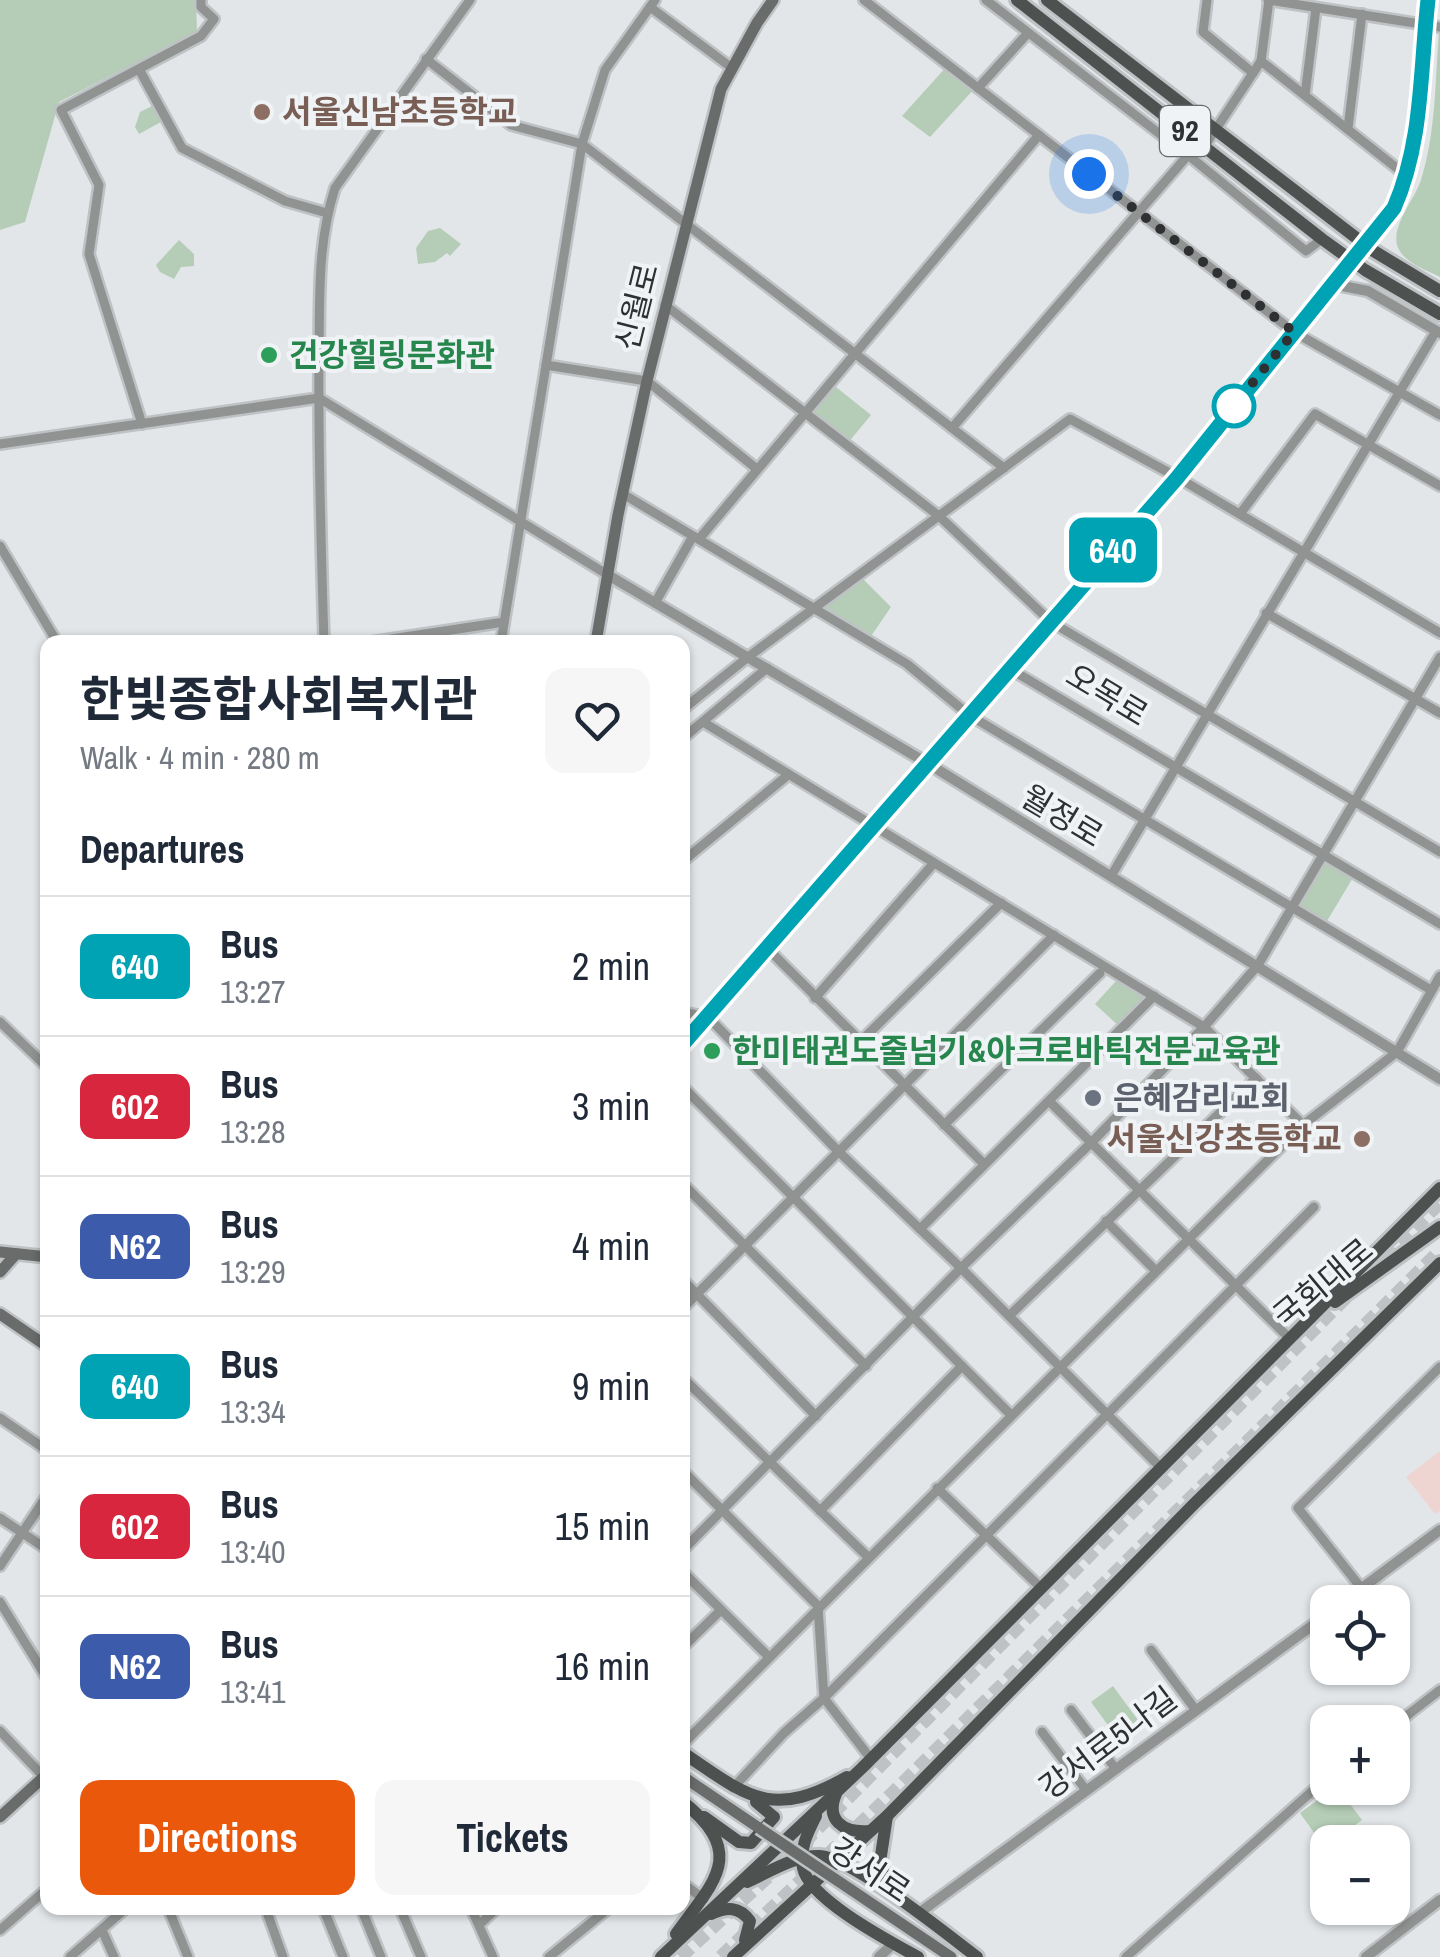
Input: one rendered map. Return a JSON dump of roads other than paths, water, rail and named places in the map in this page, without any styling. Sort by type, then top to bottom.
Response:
[{"type":"main road","name":"신월로","points":[[597,635],[623,494],[665,304],[721,89],[773,0]]},
{"type":"main road","name":"92","points":[[1017,0],[1322,239],[1440,314]]},
{"type":"main road","name":"오목로","points":[[690,1036],[1177,478],[1332,284],[1367,246],[1394,208],[1408,177],[1417,134],[1428,0]]},
{"type":"main road","name":"92","points":[[1050,1],[1367,246],[1440,291]]},
{"type":"main road","points":[[660,1957],[838,1792],[1440,1188]]},
{"type":"main road","name":"국회대로","points":[[1246,1386],[1334,1302],[1440,1227]]},
{"type":"main road","points":[[0,1252],[40,1256]]},
{"type":"main road","points":[[0,1272],[16,1254]]},
{"type":"main road","points":[[736,1954],[788,1906],[815,1889],[836,1861],[887,1816],[1194,1504],[1440,1262]]},
{"type":"main road","points":[[1,1317],[40,1342]]},
{"type":"main road","points":[[690,1758],[767,1808],[774,1817],[751,1842],[739,1842],[690,1807]]},
{"type":"main road","points":[[737,1790],[761,1799],[807,1798],[866,1764]]},
{"type":"main road","points":[[0,1817],[40,1780]]},
{"type":"main road","name":"강서로","points":[[690,1781],[951,1957]]},
{"type":"main road","points":[[838,1792],[832,1806],[836,1822],[848,1830],[871,1831]]},
{"type":"main road","points":[[819,1809],[806,1836],[804,1874],[815,1889],[836,1905],[918,1957]]},
{"type":"main road","points":[[660,1957],[717,1878],[721,1864],[702,1815]]},
{"type":"main road","points":[[887,1816],[880,1862],[890,1892]]},
{"type":"main road","points":[[736,1888],[802,1858],[826,1856],[890,1892],[977,1957]]},
{"type":"main road","points":[[836,1905],[837,1884],[852,1876],[862,1876]]},
{"type":"main road","points":[[704,1917],[729,1908],[747,1916],[750,1934],[736,1954]]},
{"type":"street","points":[[142,424],[88,254],[98,186],[61,110],[201,36],[214,19],[201,8],[202,0]]},
{"type":"street","points":[[324,635],[320,256],[328,213],[336,188],[470,0]]},
{"type":"street","points":[[864,0],[1294,332],[1440,415]]},
{"type":"street","points":[[986,0],[1165,138],[1200,143],[1215,130],[1261,60],[1268,0],[1440,27]]},
{"type":"street","points":[[1207,0],[1203,32],[1253,72]]},
{"type":"street","points":[[502,635],[582,144],[605,70],[652,4],[732,68]]},
{"type":"street","points":[[1306,95],[1316,8]]},
{"type":"street","points":[[1348,128],[1362,14]]},
{"type":"street","points":[[978,88],[1028,33]]},
{"type":"street","points":[[426,60],[510,125],[582,144],[1004,468]]},
{"type":"street","points":[[1261,60],[1408,177]]},
{"type":"street","points":[[139,69],[182,148],[271,194],[328,213]]},
{"type":"street","points":[[655,603],[696,537],[1040,136]]},
{"type":"street","points":[[952,428],[1188,156],[1306,251],[1322,239]]},
{"type":"street","points":[[1112,876],[1266,613],[1438,332],[1368,291],[1332,284]]},
{"type":"street","points":[[665,304],[939,516],[1050,622],[1440,852]]},
{"type":"street","points":[[546,365],[648,380],[757,469]]},
{"type":"street","points":[[0,444],[319,398],[608,575]]},
{"type":"street","points":[[1240,514],[1315,414],[1440,486]]},
{"type":"street","points":[[690,704],[1070,419],[1440,633]]},
{"type":"street","points":[[623,494],[907,664],[968,716],[1431,990]]},
{"type":"street","points":[[0,546],[54,635]]},
{"type":"street","name":"월정로","points":[[608,575],[927,763],[1439,1076]]},
{"type":"street","points":[[1266,613],[1440,712]]},
{"type":"street","points":[[418,635],[504,622]]},
{"type":"street","points":[[690,1543],[1204,1028],[1258,965],[1440,657]]},
{"type":"street","points":[[690,732],[766,668]]},
{"type":"street","name":"오목로","points":[[1010,669],[1440,924]]},
{"type":"street","points":[[703,722],[1204,1028],[1303,1125]]},
{"type":"street","points":[[690,855],[788,775]]},
{"type":"street","points":[[815,998],[934,863]]},
{"type":"street","points":[[859,1043],[1001,903]]},
{"type":"street","points":[[690,1300],[1054,935]]},
{"type":"street","points":[[767,948],[984,1164]]},
{"type":"street","points":[[944,1125],[1100,973]]},
{"type":"street","points":[[690,1736],[1188,1236],[1303,1125],[1398,1052],[1440,976]]},
{"type":"street","points":[[920,1228],[1154,996]]},
{"type":"street","points":[[690,1013],[708,1016],[838,1151],[962,1268],[1160,1467]]},
{"type":"street","points":[[3,1025],[40,1060]]},
{"type":"street","points":[[1009,1316],[1256,1078]]},
{"type":"street","points":[[690,1094],[1010,1414]]},
{"type":"street","points":[[1049,1100],[1289,1338]]},
{"type":"street","points":[[690,1191],[866,1366]]},
{"type":"street","points":[[737,1790],[784,1733],[824,1698],[1314,1207]]},
{"type":"street","points":[[1106,1221],[1155,1270]]},
{"type":"street","points":[[690,1286],[816,1416]]},
{"type":"street","points":[[820,1511],[962,1366]]},
{"type":"street","points":[[1359,1585],[1298,1508],[1440,1367]]},
{"type":"street","points":[[690,1385],[868,1557]]},
{"type":"street","points":[[0,1418],[40,1446]]},
{"type":"street","points":[[690,1478],[818,1606],[824,1698],[866,1764]]},
{"type":"street","points":[[936,1488],[1040,1587]]},
{"type":"street","points":[[0,1566],[40,1506]]},
{"type":"street","points":[[0,1518],[40,1545]]},
{"type":"street","points":[[1367,1585],[1440,1530]]},
{"type":"street","points":[[690,1580],[768,1657]]},
{"type":"street","points":[[0,1602],[40,1667]]},
{"type":"street","points":[[690,1640],[721,1610]]},
{"type":"street","name":"강서로5나길","points":[[919,1914],[1310,1627]]},
{"type":"street","points":[[1151,1650],[1195,1709]]},
{"type":"street","points":[[1410,1713],[1440,1690]]},
{"type":"street","points":[[1070,1710],[1115,1768]]},
{"type":"street","points":[[0,1731],[40,1769]]},
{"type":"street","points":[[1042,1732],[1086,1790]]},
{"type":"street","points":[[1126,1957],[1310,1793]]},
{"type":"street","points":[[690,1888],[704,1898]]},
{"type":"street","points":[[0,1930],[40,1895]]},
{"type":"street","points":[[1366,1957],[1440,1900]]},
{"type":"street","points":[[70,1957],[118,1915]]},
{"type":"street","points":[[171,1915],[188,1957]]},
{"type":"street","points":[[268,1915],[282,1954],[269,1956]]},
{"type":"street","points":[[326,1915],[343,1957]]},
{"type":"street","points":[[363,1915],[381,1957]]},
{"type":"street","points":[[403,1915],[421,1957]]},
{"type":"street","points":[[474,1915],[492,1957]]},
{"type":"street","points":[[478,1925],[489,1915]]},
{"type":"street","points":[[549,1957],[600,1915]]},
{"type":"street","points":[[102,1930],[114,1957]]},
{"type":"street","points":[[878,1957],[894,1943]]},
{"type":"tunnel","points":[[1370,1273],[1440,1202]]},
{"type":"tunnel","points":[[721,1957],[895,1791],[1440,1251]]},
{"type":"tunnel","points":[[803,1843],[1348,1295]]},
{"type":"tunnel","points":[[680,1957],[776,1869]]},
{"type":"place","name":"서울신남초등학교","points":[[262,112]]},
{"type":"place","name":"건강힐링문화관","points":[[269,355]]},
{"type":"place","name":"한미태권도줄넘기&아크로바틱전문교육관","points":[[712,1051]]},
{"type":"place","name":"은혜감리교회","points":[[1093,1098]]},
{"type":"place","name":"서울신강초등학교","points":[[1362,1139]]}]
